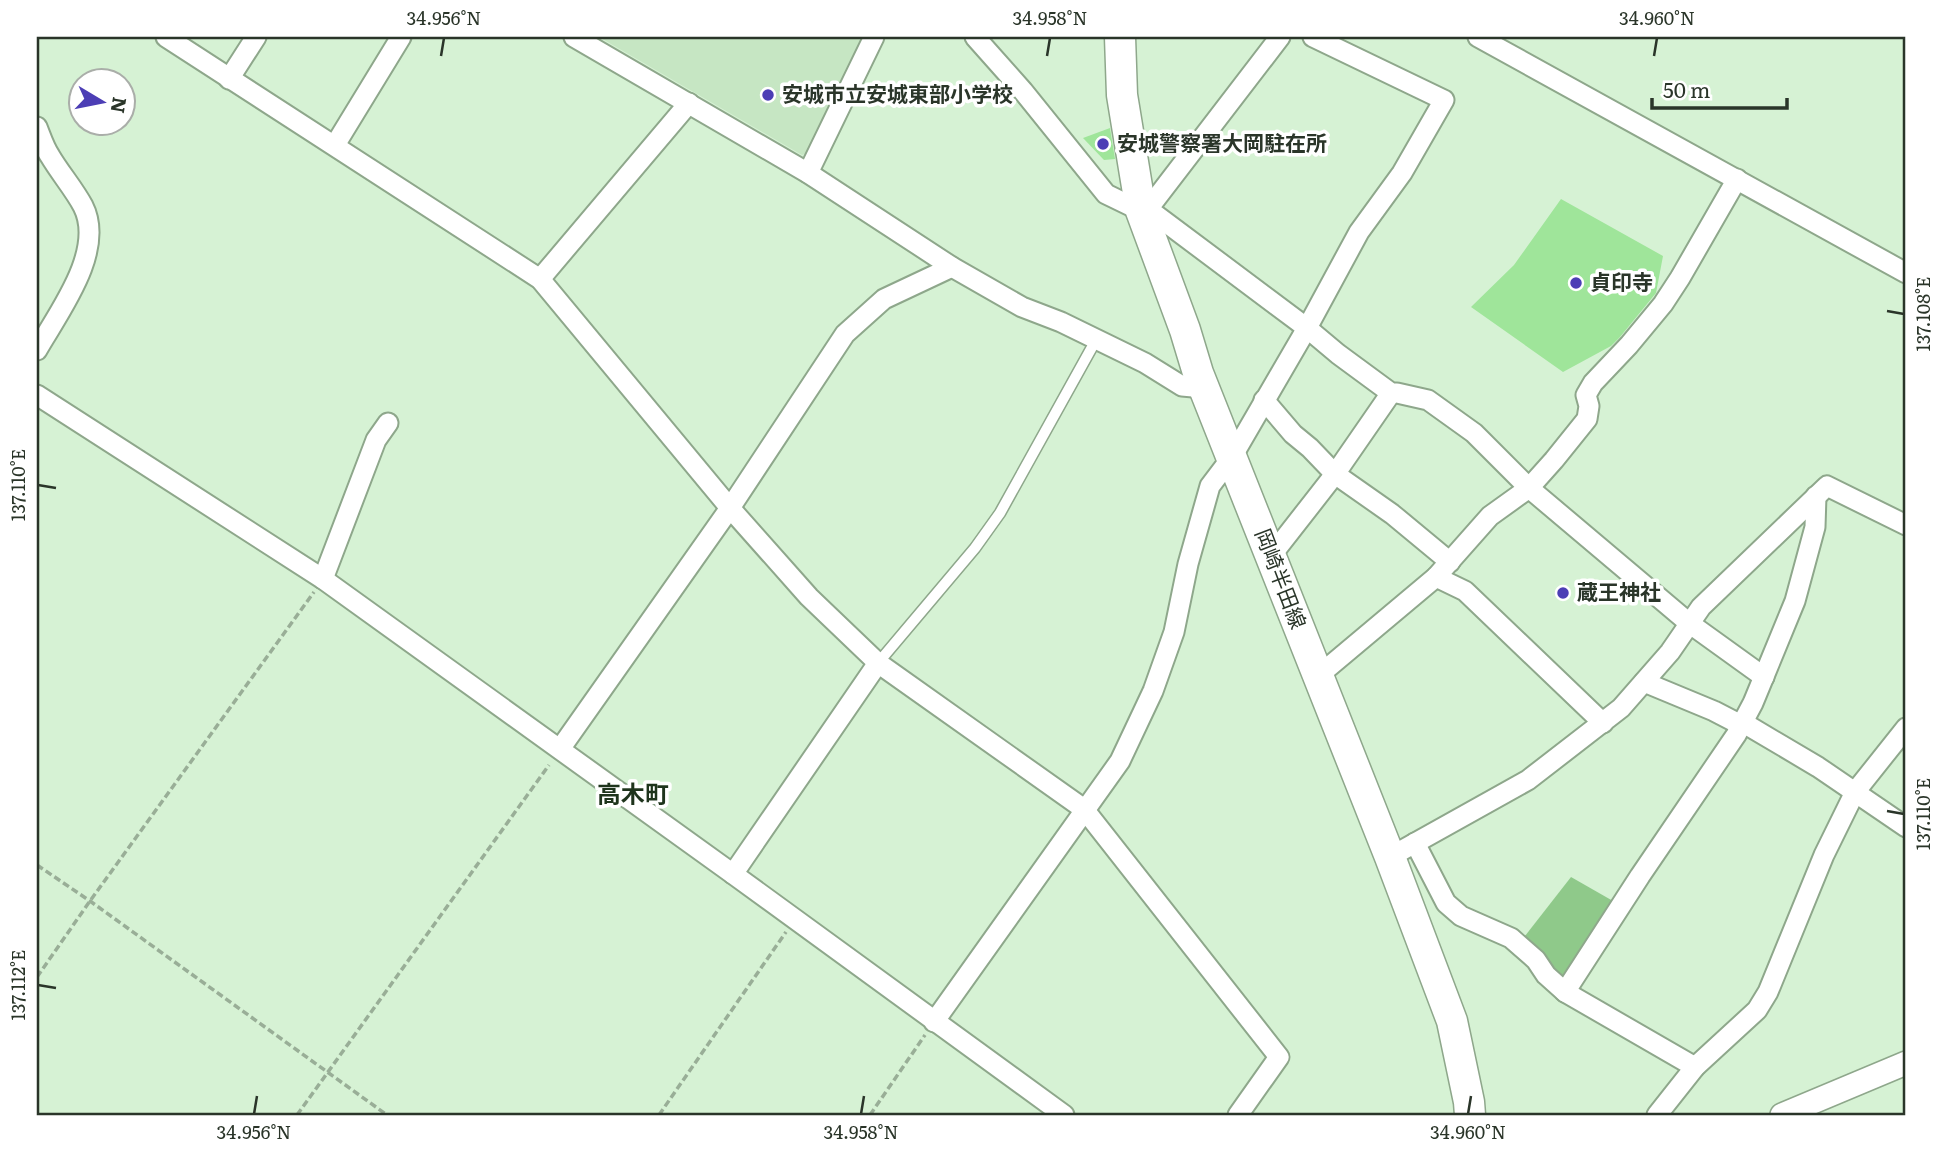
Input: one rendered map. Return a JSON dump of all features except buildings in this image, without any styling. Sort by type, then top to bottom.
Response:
[{"type":"main road","name":"岡崎半田線","points":[[1120,37],[1122,95],[1145,210],[1205,388],[1318,676],[1402,850],[1451,1021],[1470,1115]]},
{"type":"street","points":[[166,37],[540,279],[730,508],[809,597],[878,663],[1084,809],[1279,1057],[1238,1115]]},
{"type":"street","points":[[229,79],[256,37]]},
{"type":"street","points":[[335,145],[401,37]]},
{"type":"street","points":[[574,37],[808,173],[952,267],[1023,307],[1061,322],[1145,363],[1182,386],[1205,388]]},
{"type":"street","points":[[808,173],[874,37]]},
{"type":"street","points":[[975,37],[1023,91],[1106,194],[1145,210],[1391,393],[1427,400],[1474,433],[1529,488],[1689,623],[1764,677]]},
{"type":"street","points":[[1145,210],[1280,37]]},
{"type":"street","points":[[934,1022],[1120,761],[1153,691],[1174,632],[1188,564],[1210,486],[1232,457],[1359,232],[1402,173],[1444,100],[1313,37]]},
{"type":"street","points":[[1478,37],[1737,178],[1906,274]]},
{"type":"street","points":[[540,279],[689,103]]},
{"type":"street","points":[[37,350],[79,276],[90,233],[84,209],[39,140]]},
{"type":"street","points":[[1318,676],[1436,577],[1490,516],[1529,488],[1580,430],[1587,419],[1589,406],[1586,395],[1592,383],[1629,345],[1663,304],[1737,178]]},
{"type":"street","points":[[560,749],[730,508],[845,334],[884,299],[952,267]]},
{"type":"street","points":[[1271,556],[1335,474],[1391,393]]},
{"type":"street","points":[[37,396],[323,579],[1064,1115]]},
{"type":"street","points":[[1264,400],[1293,434],[1335,474],[1392,514],[1450,562]]},
{"type":"street","points":[[323,579],[376,440],[388,423]]},
{"type":"street","points":[[1695,1067],[1565,992],[1546,975],[1536,960],[1511,938],[1461,916],[1402,850],[1528,780],[1621,708],[1670,653],[1701,607],[1827,486],[1906,526]]},
{"type":"street","points":[[1565,992],[1753,703],[1795,601],[1815,527],[1816,496]]},
{"type":"street","points":[[1436,577],[1465,591],[1603,723]]},
{"type":"street","points":[[733,874],[878,663]]},
{"type":"street","points":[[1644,682],[1742,723],[1818,767],[1906,827]]},
{"type":"street","points":[[1657,1115],[1695,1067],[1757,1010],[1768,992],[1824,855],[1855,792],[1906,728]]},
{"type":"street","points":[[1782,1115],[1906,1063]]},
{"type":"lane","points":[[878,663],[975,548],[1000,513],[1096,340]]},
{"type":"path","points":[[37,976],[323,579]]},
{"type":"path","points":[[297,1115],[560,749]]},
{"type":"path","points":[[37,864],[387,1115]]},
{"type":"path","points":[[659,1115],[795,919]]},
{"type":"path","points":[[870,1115],[934,1022]]},
{"type":"shaded area","name":"安城市立安城東部小学校","points":[[599,37],[866,37],[811,152],[802,155]]},
{"type":"green space","points":[[1571,877],[1613,901],[1565,979],[1521,941]]},
{"type":"place","name":"安城市立安城東部小学校","points":[[768,95]]},
{"type":"place","name":"安城警察署大岡駐在所","points":[[1103,144]]},
{"type":"place","name":"貞印寺","points":[[1576,283]]},
{"type":"place","name":"蔵王神社","points":[[1563,593]]},
{"type":"district","name":"高木町","points":[[633,795]]}]
